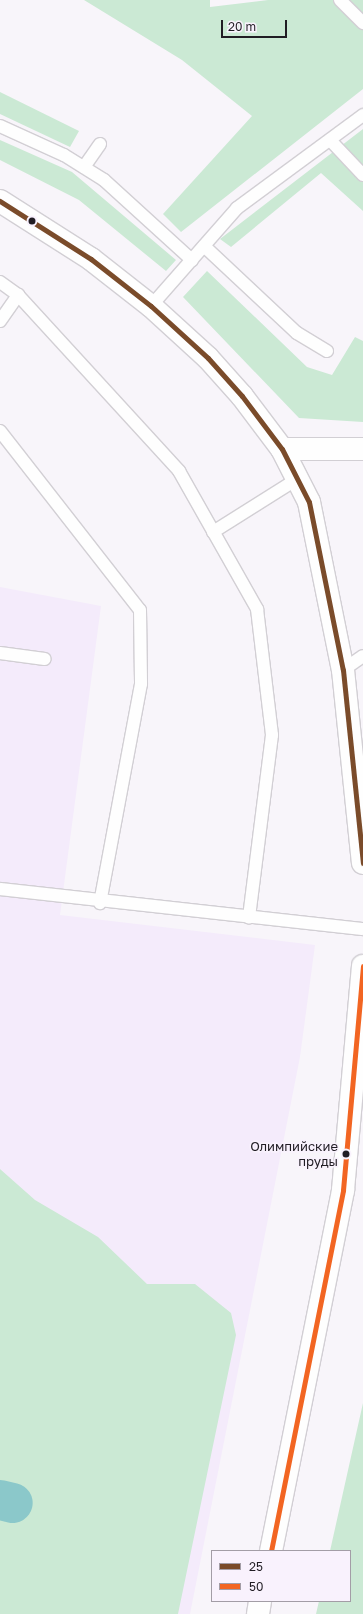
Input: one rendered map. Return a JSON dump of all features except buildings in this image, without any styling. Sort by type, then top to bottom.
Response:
[{"type":"street","points":[[0,200],[91,259],[151,306],[211,362],[282,449],[308,502],[343,670],[363,863]]},
{"type":"street","points":[[282,449],[363,449]]},
{"type":"street","points":[[271,1550],[343,1190],[363,966]]},
{"type":"street","points":[[258,1614],[260,1602]]},
{"type":"lane","points":[[340,0],[363,22]]},
{"type":"lane","points":[[151,306],[237,208],[363,115]]},
{"type":"lane","points":[[0,126],[84,167],[104,180],[192,260]]},
{"type":"lane","points":[[330,140],[363,175]]},
{"type":"lane","points":[[84,167],[100,144]]},
{"type":"lane","points":[[204,246],[297,333],[327,351]]},
{"type":"lane","points":[[0,282],[18,295],[179,471],[257,609],[272,735],[249,918]]},
{"type":"lane","points":[[0,321],[18,295]]},
{"type":"lane","points":[[0,431],[140,610],[141,684],[100,903]]},
{"type":"lane","points":[[213,532],[297,479]]},
{"type":"lane","points":[[0,653],[46,659]]},
{"type":"lane","points":[[343,670],[363,656]]},
{"type":"lane","points":[[0,890],[100,903],[363,929]]},
{"type":"shaded area","points":[[0,587],[101,606],[60,915],[315,945],[300,1057],[190,1614],[0,1614]]},
{"type":"green space","points":[[84,0],[210,0],[210,7],[268,0],[363,0],[363,89],[181,232],[163,214],[252,116],[182,60]]},
{"type":"green space","points":[[0,92],[79,131],[70,147],[0,114]]},
{"type":"green space","points":[[363,129],[363,211],[321,173],[231,247],[220,239]]},
{"type":"green space","points":[[0,140],[72,172],[176,260],[166,271],[79,200],[0,160]]},
{"type":"green space","points":[[207,271],[307,367],[332,375],[355,337],[363,341],[363,422],[299,418],[183,297]]},
{"type":"green space","points":[[0,1169],[35,1200],[98,1237],[147,1284],[195,1284],[231,1313],[236,1335],[178,1614],[0,1614]]},
{"type":"green space","points":[[363,1403],[363,1614],[316,1614],[319,1602],[351,1602],[351,1550],[330,1550]]},
{"type":"waterway","points":[[0,1500],[13,1503]]},
{"type":"transit line","name":"25","points":[[0,201],[91,259],[151,306],[208,358],[242,396],[282,449],[309,502],[343,670],[363,863]]},
{"type":"transit line","name":"50","points":[[271,1550],[343,1190],[363,966]]},
{"type":"place","name":"Олимпийские пруды","points":[[346,1154]]}]
